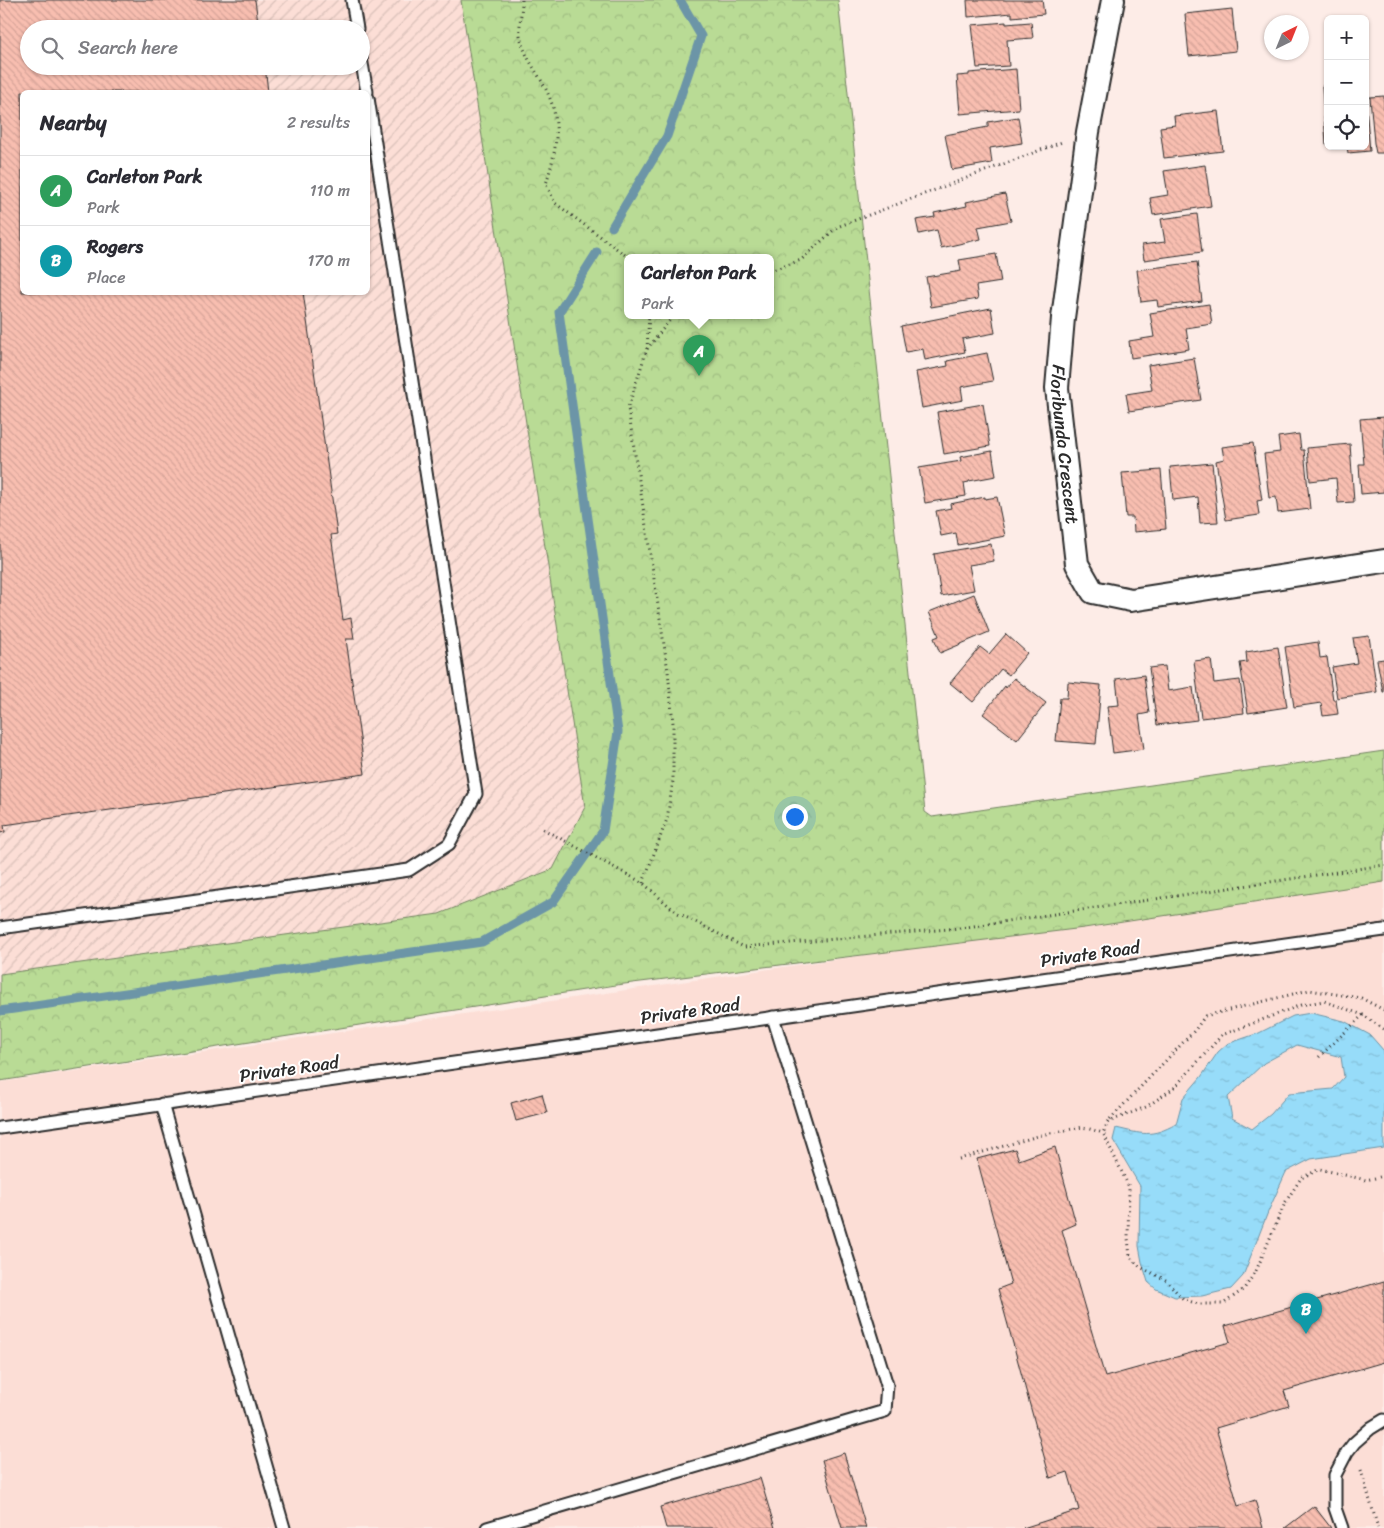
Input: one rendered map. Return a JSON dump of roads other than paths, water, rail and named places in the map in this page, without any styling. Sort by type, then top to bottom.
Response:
[{"type":"street","name":"Floribunda Crescent","points":[[1113,0],[1088,132],[1063,318],[1057,388],[1077,564],[1093,592],[1131,600],[1384,561]]},
{"type":"lane","points":[[352,0],[355,20]]},
{"type":"lane","points":[[364,75],[367,90]]},
{"type":"lane","points":[[0,928],[409,870],[449,844],[476,794],[370,111]]},
{"type":"lane","name":"Private Road","points":[[0,1128],[1384,930]]},
{"type":"lane","points":[[487,1528],[885,1411],[887,1385],[773,1017]]},
{"type":"lane","points":[[162,1104],[284,1528]]},
{"type":"lane","points":[[1342,1528],[1335,1508],[1335,1475],[1354,1443],[1371,1428],[1384,1420]]},
{"type":"water","points":[[1311,1013],[1344,1021],[1370,1035],[1384,1051],[1384,1148],[1311,1159],[1286,1172],[1243,1276],[1231,1289],[1202,1296],[1175,1297],[1156,1289],[1148,1282],[1139,1246],[1140,1186],[1113,1140],[1116,1128],[1146,1134],[1160,1131],[1176,1124],[1183,1098],[1201,1077],[1218,1052],[1227,1044],[1259,1033],[1293,1016]],"holes":[[[1297,1045],[1341,1057],[1344,1077],[1333,1089],[1289,1093],[1271,1114],[1252,1129],[1232,1118],[1228,1097],[1264,1063]]]},
{"type":"waterway","points":[[612,227],[667,136],[701,36],[680,0]]},
{"type":"waterway","points":[[0,1011],[482,942],[553,902],[603,831],[618,732],[559,312],[597,252]]},
{"type":"place","name":"Carleton Park","points":[[699,376]]},
{"type":"place","name":"Rogers","points":[[1306,1334]]}]
